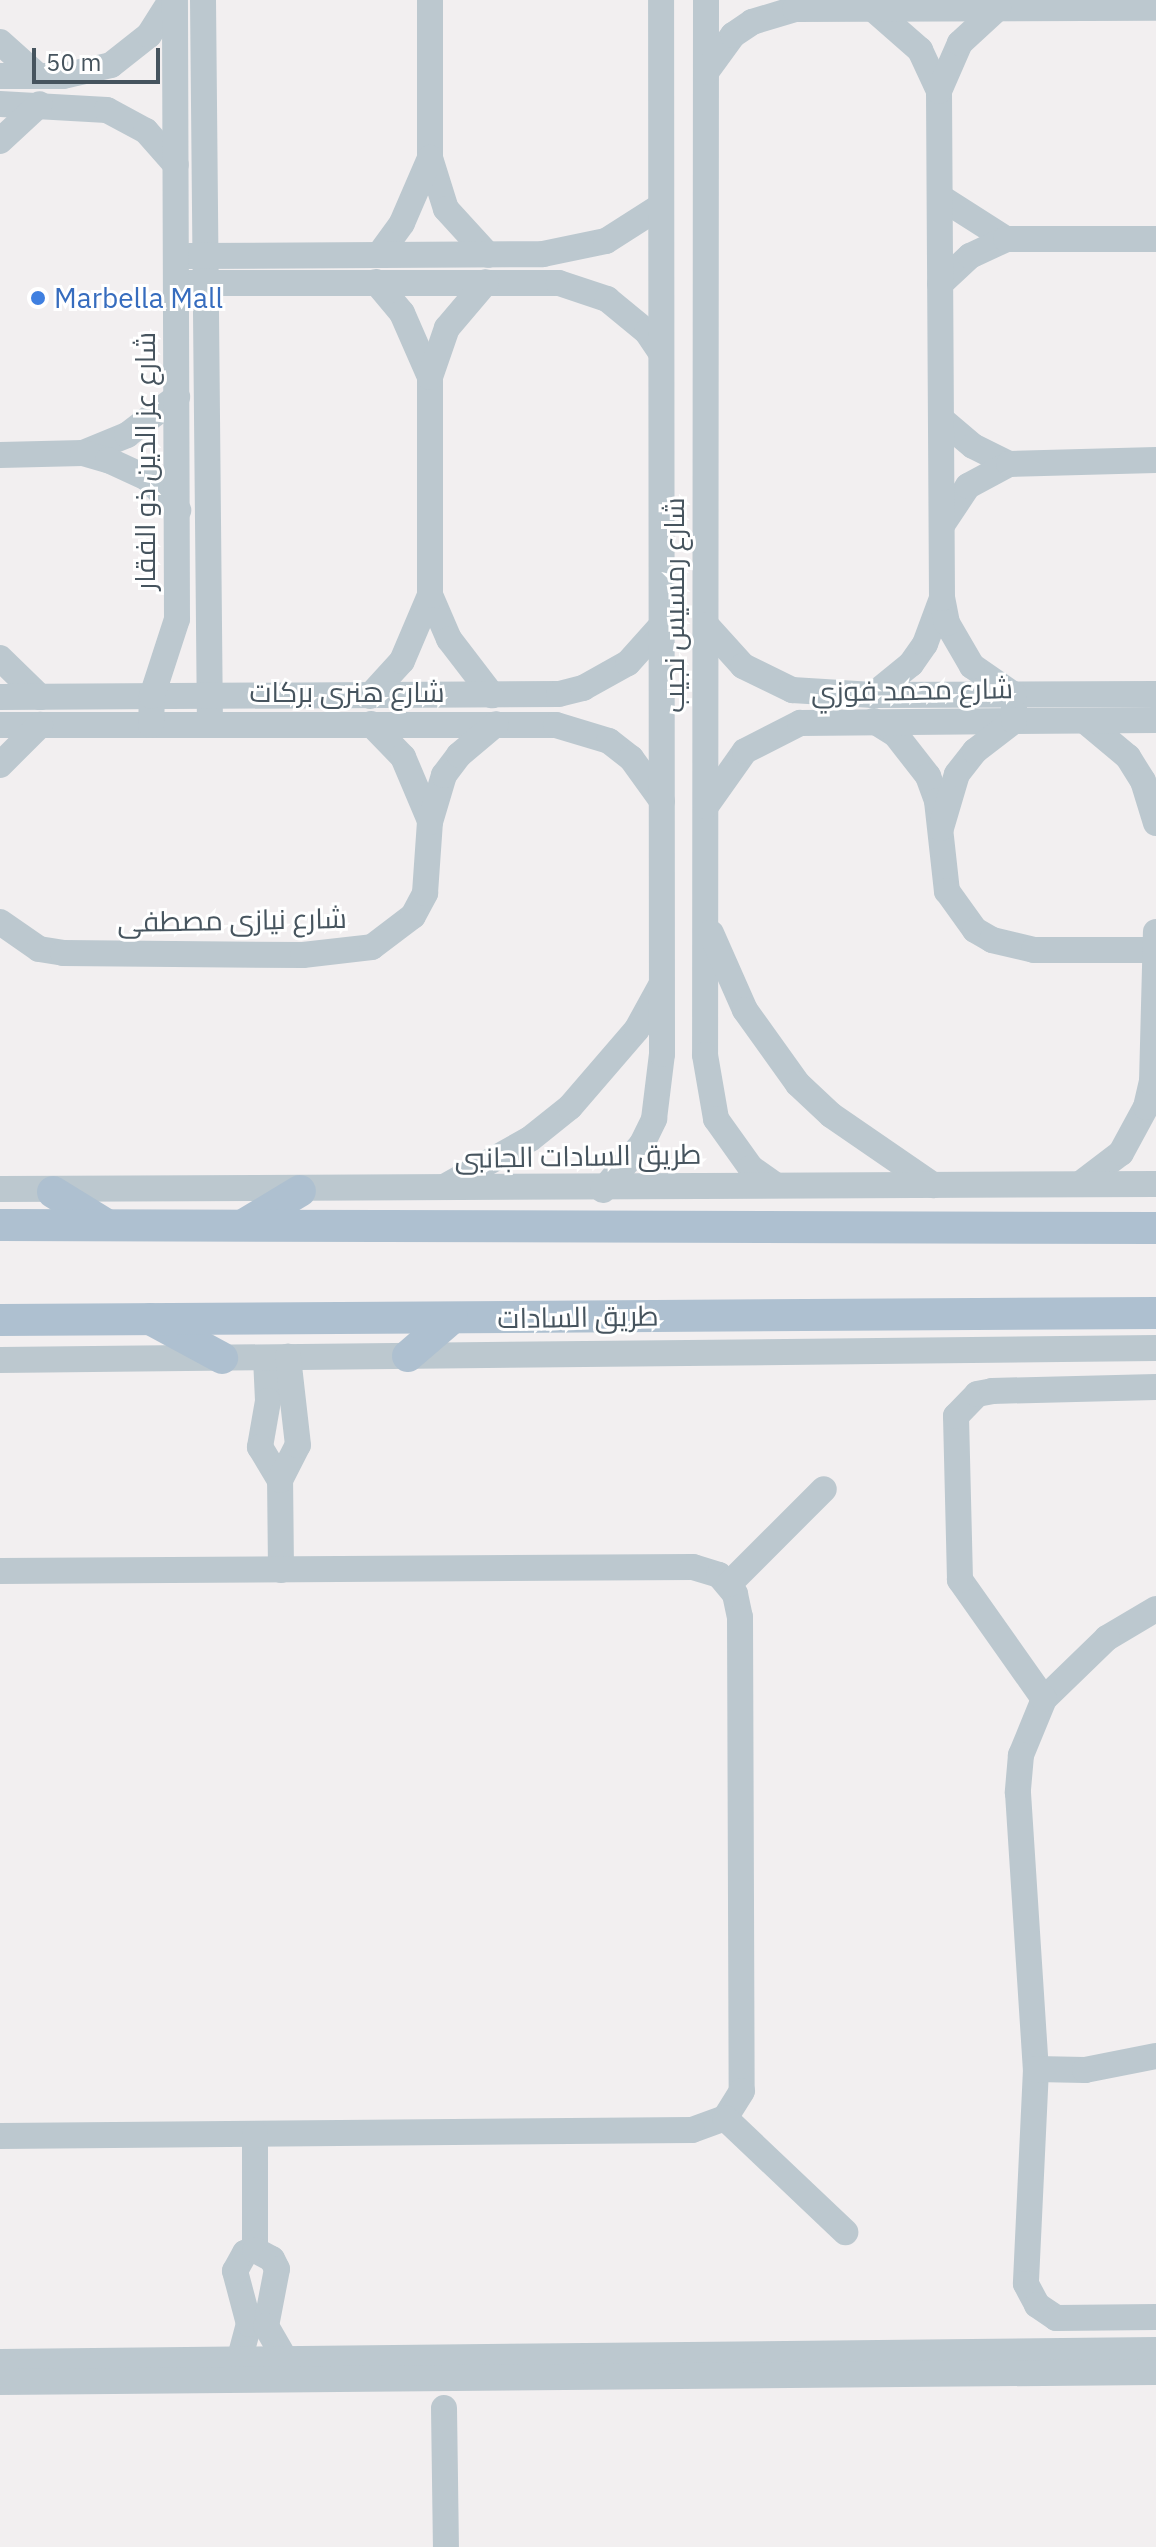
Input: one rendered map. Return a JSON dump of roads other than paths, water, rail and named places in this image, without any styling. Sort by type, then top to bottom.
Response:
[{"type":"main road","points":[[245,1224],[300,1191]]},
{"type":"main road","points":[[53,1192],[105,1224]]},
{"type":"main road","points":[[0,1225],[1156,1228]]},
{"type":"main road","name":"طريق السادات","points":[[14,1319],[1156,1313]]},
{"type":"main road","points":[[147,1317],[222,1358]]},
{"type":"main road","points":[[408,1356],[452,1318]]},
{"type":"main road","points":[[0,1338],[14,1319]]},
{"type":"street","points":[[0,76],[87,73],[111,65],[149,35],[173,0]]},
{"type":"street","name":"شارع عز الدين ذو الفقار","points":[[151,725],[152,696],[175,629],[178,548],[173,0]]},
{"type":"street","points":[[203,0],[205,548],[210,725]]},
{"type":"street","points":[[430,0],[430,158],[446,209],[488,255]]},
{"type":"street","name":"شارع رمسيس نجيب","points":[[603,1190],[626,1167],[648,1131],[660,1092],[662,1054],[661,0]]},
{"type":"street","name":"شارع رمسيس نجيب","points":[[706,0],[705,1055],[716,1119],[751,1168],[775,1185]]},
{"type":"street","points":[[706,72],[733,35],[752,22],[795,9],[842,4],[872,8],[1156,8]]},
{"type":"street","points":[[872,8],[920,50],[939,91]]},
{"type":"street","points":[[941,828],[957,774],[1014,708],[972,666],[947,623],[942,598],[939,91],[960,43],[998,8]]},
{"type":"street","points":[[0,42],[38,76]]},
{"type":"street","points":[[0,104],[85,105],[127,118],[176,165]]},
{"type":"street","points":[[0,141],[40,104]]},
{"type":"street","points":[[379,255],[402,223],[430,158]]},
{"type":"street","points":[[940,197],[1006,239]]},
{"type":"street","points":[[176,256],[488,255],[575,251],[606,241],[661,206]]},
{"type":"street","points":[[940,284],[970,256],[1006,239],[1156,239]]},
{"type":"street","points":[[177,283],[546,281],[584,289],[628,314],[661,353]]},
{"type":"street","points":[[376,282],[402,313],[430,377]]},
{"type":"street","points":[[370,696],[402,661],[430,595],[430,377],[447,328],[486,282]]},
{"type":"street","points":[[0,455],[83,453],[127,435],[177,397]]},
{"type":"street","points":[[941,419],[973,446],[1009,464]]},
{"type":"street","points":[[83,453],[147,478],[178,510]]},
{"type":"street","points":[[942,525],[968,486],[1009,464],[1156,460]]},
{"type":"street","points":[[178,548],[205,548]]},
{"type":"street","points":[[430,595],[461,659],[492,695]]},
{"type":"street","points":[[942,598],[931,633],[911,664],[874,708],[915,754],[928,776],[941,828],[947,891],[966,920],[992,940],[1034,950],[1156,950]]},
{"type":"street","name":"شارع هنرى بركات","points":[[0,697],[559,694],[583,688],[628,663],[662,625]]},
{"type":"street","name":"شارع محمد فوزي","points":[[706,625],[743,666],[766,680],[874,708]]},
{"type":"street","points":[[0,658],[40,697]]},
{"type":"street","points":[[820,721],[816,707],[822,694]]},
{"type":"street","name":"شارع محمد فوزي","points":[[706,806],[729,768],[761,739],[800,723],[874,708],[1014,708],[1156,694]]},
{"type":"street","name":"شارع محمد فوزي","points":[[1014,708],[1085,721],[1156,720]]},
{"type":"street","points":[[1085,721],[1128,757],[1143,781],[1156,823]]},
{"type":"street","name":"شارع نيازى مصطفى","points":[[371,724],[403,757],[430,822]]},
{"type":"street","name":"شارع نيازى مصطفى","points":[[0,922],[39,949],[63,953],[348,954],[384,941],[413,916],[427,880],[430,822],[444,775],[476,738],[496,724]]},
{"type":"street","name":"شارع هنرى بركات","points":[[0,725],[556,725],[609,741],[640,768],[662,803]]},
{"type":"street","points":[[0,765],[40,725]]},
{"type":"street","points":[[705,918],[745,1010],[798,1084],[831,1115],[933,1185]]},
{"type":"street","points":[[1080,1184],[1121,1153],[1146,1107],[1152,1082],[1156,932]]},
{"type":"street","points":[[438,1190],[530,1139],[570,1107],[637,1029],[662,984]]},
{"type":"street","points":[[662,1054],[689,1064],[705,1055]]},
{"type":"street","name":"طريق السادات الجانبى","points":[[0,1189],[53,1192],[603,1190],[775,1185],[1156,1184]]},
{"type":"street","points":[[0,1360],[1156,1348]]},
{"type":"street","points":[[277,1357],[260,1447],[280,1480]]},
{"type":"street","points":[[277,1357],[298,1445],[280,1480],[281,1570]]},
{"type":"street","points":[[1044,1699],[960,1580],[956,1416],[977,1394],[992,1391],[1156,1387]]},
{"type":"street","points":[[266,1412],[292,1413]]},
{"type":"street","points":[[729,1584],[824,1489]]},
{"type":"street","points":[[0,1571],[693,1567],[729,1584],[740,1617],[742,2091],[725,2118],[692,2130],[0,2136]]},
{"type":"street","points":[[1156,1609],[1107,1638],[1044,1699],[1021,1755],[1018,1793],[1036,2069],[1026,2284],[1037,2305],[1056,2318],[1156,2317]]},
{"type":"street","points":[[1036,2069],[1085,2070],[1156,2056]]},
{"type":"street","points":[[725,2118],[845,2232]]},
{"type":"street","points":[[255,2134],[255,2250]]},
{"type":"street","points":[[239,2361],[257,2312],[277,2269],[272,2259],[255,2250],[245,2253],[235,2271],[257,2312],[270,2339],[286,2360]]},
{"type":"street","points":[[0,2382],[1050,2361],[1156,2350]]},
{"type":"street","points":[[0,2362],[1050,2361],[1156,2372]]},
{"type":"street","points":[[444,2408],[446,2547]]},
{"type":"place","name":"Marbella Mall","points":[[38,298]]}]
